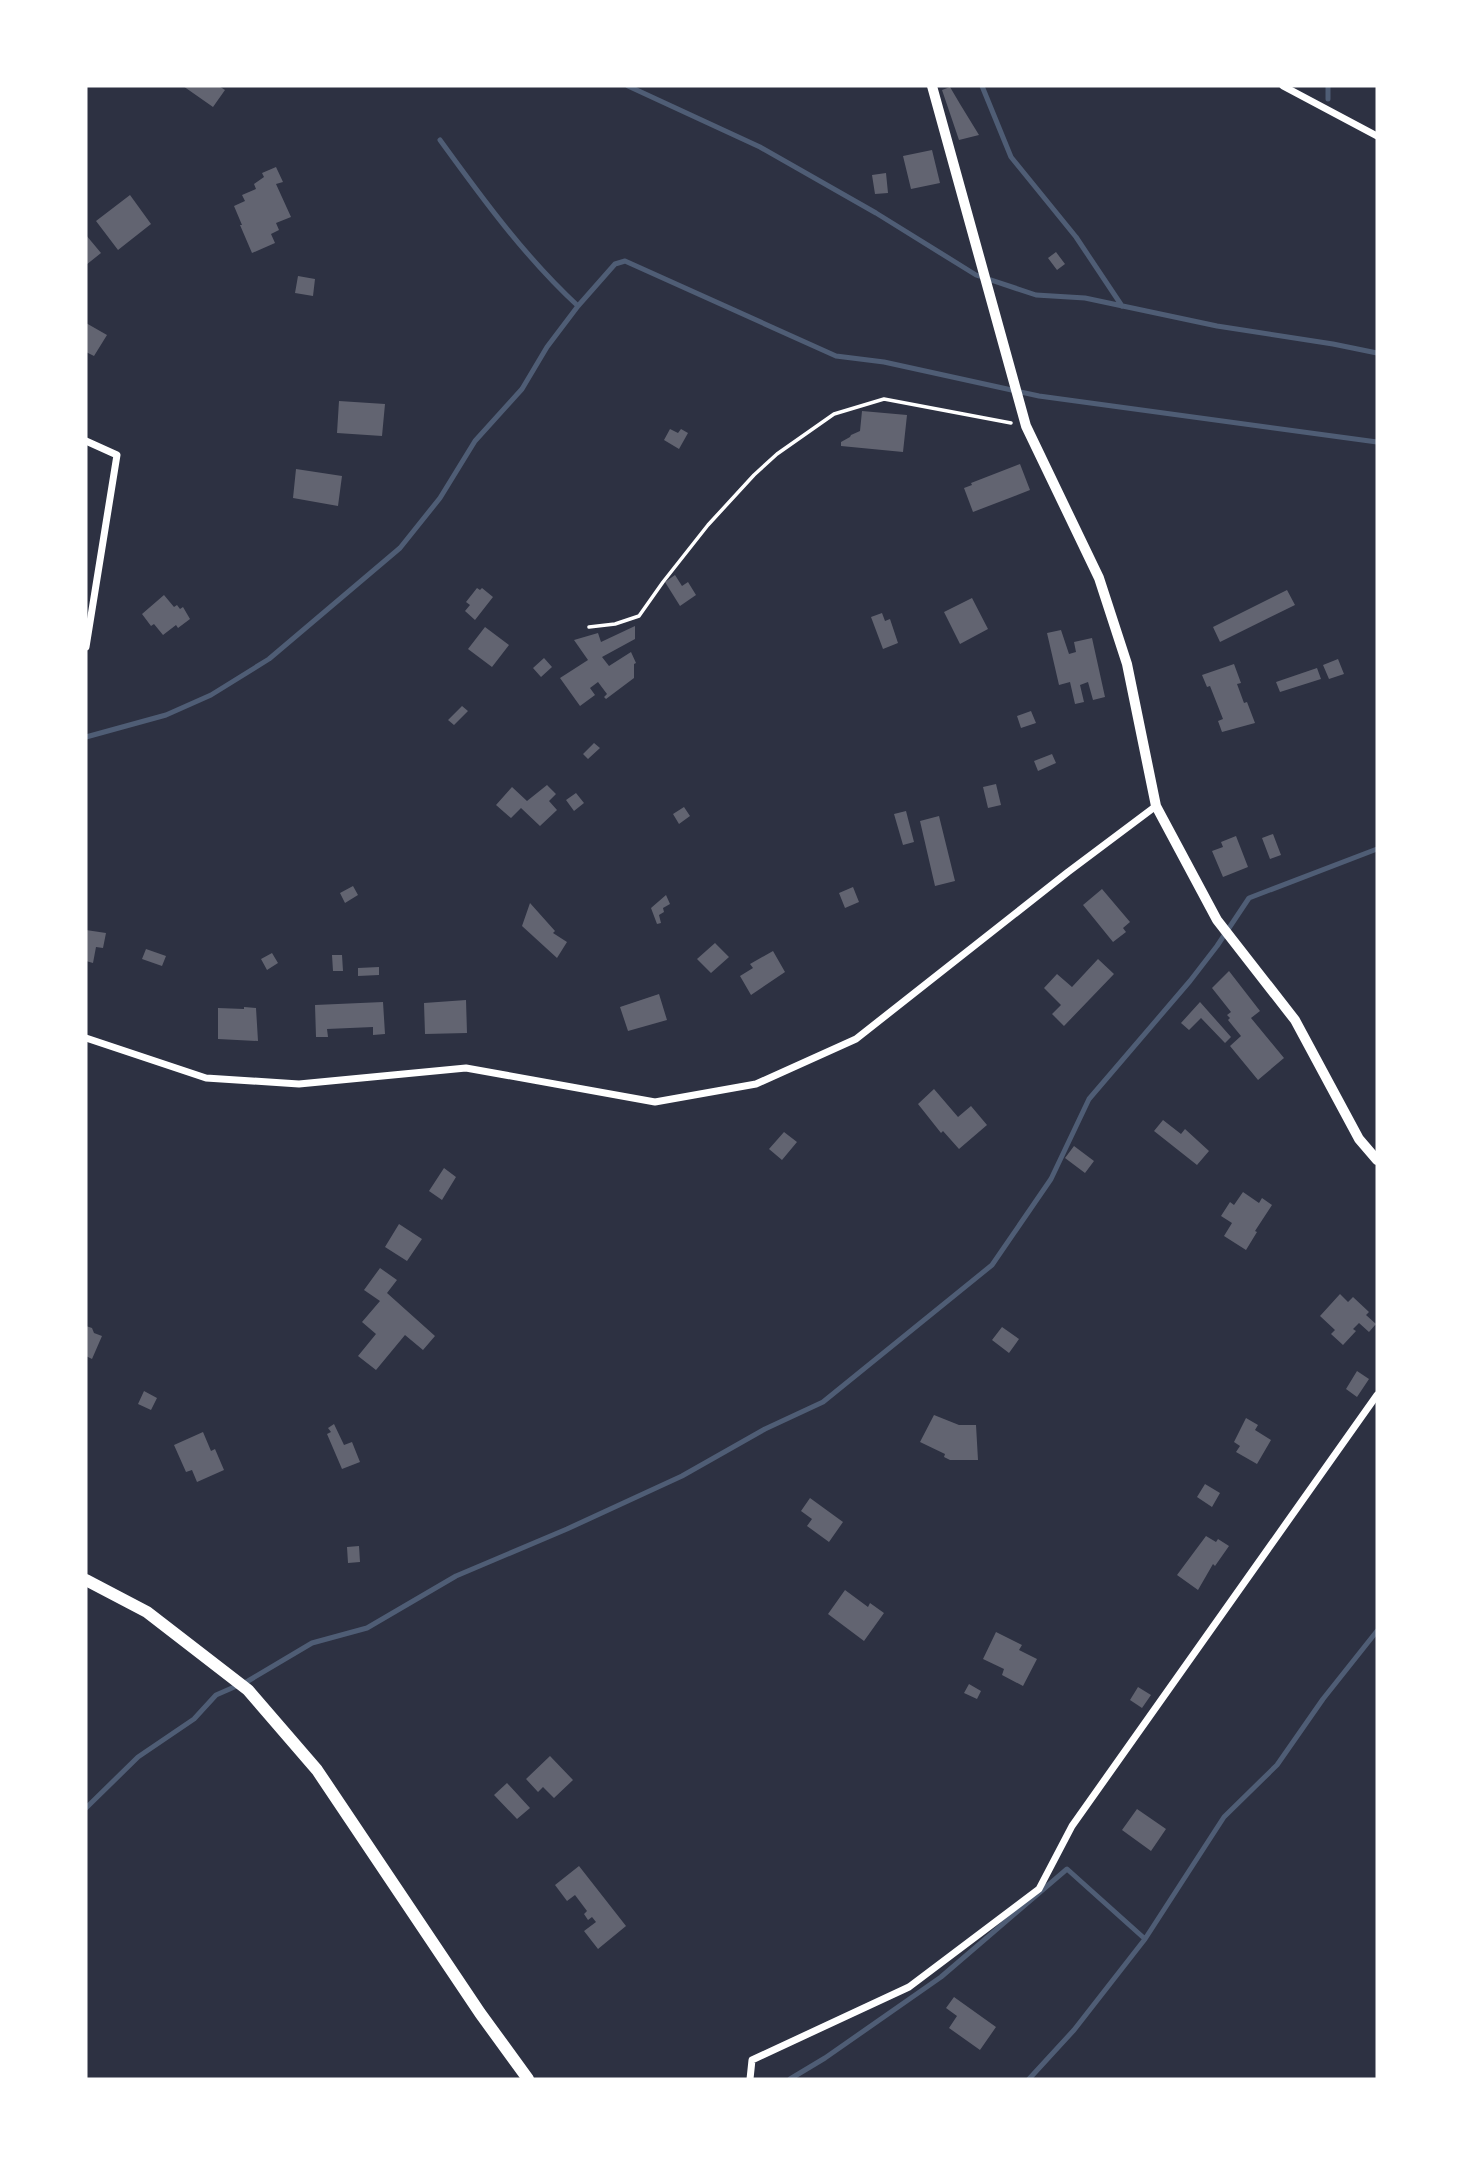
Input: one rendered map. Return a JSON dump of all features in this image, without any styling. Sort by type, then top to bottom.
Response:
[{"type":"main road","points":[[86,1580],[147,1612],[248,1690],[317,1770],[528,2079]]},
{"type":"street","points":[[932,86],[1026,426],[1099,578],[1127,664],[1156,806],[1217,920],[1295,1020],[1359,1139],[1377,1160]]},
{"type":"street","points":[[1283,86],[1377,136]]},
{"type":"street","points":[[86,441],[117,455],[86,647]]},
{"type":"street","points":[[86,1038],[206,1077],[299,1084],[467,1068],[655,1102],[756,1084],[856,1039],[1156,806]]},
{"type":"street","points":[[751,2079],[752,2060],[909,1987],[1039,1889],[1072,1826],[1377,1395]]},
{"type":"path","points":[[589,627],[615,624],[639,616],[708,524],[754,475],[777,454],[834,414],[884,399],[1026,426]]},
{"type":"building","points":[[183,86],[219,86],[225,90],[213,107]]},
{"type":"building","points":[[950,87],[979,135],[959,140],[942,90]]},
{"type":"building","points":[[932,150],[940,183],[911,189],[903,156]]},
{"type":"building","points":[[276,167],[283,182],[276,184],[291,217],[276,223],[279,230],[271,234],[275,243],[252,253],[234,206],[245,201],[242,195],[256,189],[254,184],[264,177],[262,173]]},
{"type":"building","points":[[886,173],[888,193],[875,194],[872,175]]},
{"type":"building","points":[[130,195],[151,224],[118,250],[96,221]]},
{"type":"building","points":[[86,235],[101,253],[86,265]]},
{"type":"building","points":[[1056,252],[1065,264],[1057,270],[1048,258]]},
{"type":"building","points":[[298,276],[315,279],[313,296],[295,293]]},
{"type":"building","points":[[86,323],[107,335],[94,356],[86,352]]},
{"type":"building","points":[[339,401],[385,404],[382,436],[337,433]]},
{"type":"building","points":[[862,411],[907,415],[903,452],[841,446],[841,442],[860,431]]},
{"type":"building","points":[[670,429],[678,433],[681,429],[688,433],[679,449],[664,440]]},
{"type":"building","points":[[1020,464],[1030,490],[973,512],[964,488]]},
{"type":"building","points":[[296,469],[342,476],[338,506],[293,498]]},
{"type":"building","points":[[675,575],[682,586],[688,582],[696,595],[680,606],[665,582]]},
{"type":"building","points":[[477,588],[482,588],[493,597],[475,620],[465,611],[470,605],[466,602]]},
{"type":"building","points":[[1287,590],[1295,605],[1220,642],[1213,627]]},
{"type":"building","points":[[164,595],[174,607],[183,607],[190,619],[163,635],[154,624],[151,626],[142,614]]},
{"type":"building","points":[[972,598],[988,629],[960,644],[944,612]]},
{"type":"building","points":[[882,613],[885,621],[890,619],[898,643],[883,649],[871,617]]},
{"type":"building","points":[[635,626],[635,639],[602,657],[609,666],[631,652],[636,663],[634,678],[606,699],[604,697],[607,694],[598,682],[590,688],[595,695],[580,706],[560,678],[588,660],[574,640],[598,633],[601,642]]},
{"type":"building","points":[[485,627],[509,645],[492,667],[468,649]]},
{"type":"building","points":[[1061,630],[1069,654],[1076,652],[1074,642],[1092,638],[1105,697],[1093,700],[1088,682],[1080,685],[1084,702],[1075,704],[1070,682],[1059,685],[1047,633]]},
{"type":"building","points":[[544,658],[552,667],[541,677],[533,668]]},
{"type":"building","points":[[1338,659],[1344,674],[1329,679],[1323,665]]},
{"type":"building","points":[[1234,664],[1241,683],[1237,684],[1255,723],[1222,732],[1218,721],[1223,719],[1210,686],[1207,687],[1202,675]]},
{"type":"building","points":[[1317,668],[1321,679],[1280,692],[1276,682]]},
{"type":"building","points":[[462,706],[468,711],[454,725],[448,720]]},
{"type":"building","points":[[1031,711],[1036,723],[1021,728],[1017,716]]},
{"type":"building","points":[[594,743],[600,748],[588,759],[583,754]]},
{"type":"building","points":[[1052,754],[1056,763],[1038,771],[1034,761]]},
{"type":"building","points":[[996,784],[1001,805],[988,808],[983,787]]},
{"type":"building","points":[[547,785],[556,794],[549,801],[557,810],[540,826],[521,808],[511,818],[496,805],[512,787],[527,801]]},
{"type":"building","points":[[576,793],[584,803],[574,811],[566,800]]},
{"type":"building","points":[[684,807],[690,816],[679,824],[673,814]]},
{"type":"building","points":[[906,811],[914,842],[903,845],[894,814]]},
{"type":"building","points":[[939,816],[955,881],[935,886],[920,821]]},
{"type":"building","points":[[1273,834],[1281,855],[1270,859],[1262,838]]},
{"type":"building","points":[[1236,836],[1248,867],[1223,877],[1212,851],[1223,847],[1221,842]]},
{"type":"building","points":[[353,886],[358,895],[345,903],[340,893]]},
{"type":"building","points":[[853,887],[859,902],[845,908],[839,893]]},
{"type":"building","points":[[1102,889],[1130,922],[1123,928],[1126,932],[1113,942],[1083,905]]},
{"type":"building","points":[[666,895],[670,904],[663,908],[664,912],[659,915],[661,923],[657,924],[651,908]]},
{"type":"building","points":[[530,903],[555,931],[553,933],[567,942],[557,958],[522,926]]},
{"type":"building","points":[[86,930],[106,933],[103,948],[96,947],[93,963],[86,961]]},
{"type":"building","points":[[715,943],[729,957],[711,973],[697,959]]},
{"type":"building","points":[[146,949],[166,956],[162,966],[142,959]]},
{"type":"building","points":[[773,951],[785,972],[751,995],[740,976],[753,968],[750,964]]},
{"type":"building","points":[[272,953],[278,963],[267,970],[261,959]]},
{"type":"building","points":[[332,955],[342,955],[343,971],[333,971]]},
{"type":"building","points":[[1098,959],[1114,974],[1064,1026],[1052,1014],[1061,1005],[1044,988],[1057,974],[1072,987]]},
{"type":"building","points":[[379,967],[379,975],[358,976],[358,968]]},
{"type":"building","points":[[1229,971],[1260,1011],[1251,1018],[1284,1058],[1258,1080],[1230,1046],[1241,1036],[1228,1020],[1230,1018],[1227,1015],[1231,1012],[1212,988]]},
{"type":"building","points":[[659,994],[667,1020],[628,1031],[620,1007]]},
{"type":"building","points":[[466,1000],[467,1033],[425,1034],[424,1003]]},
{"type":"building","points":[[383,1002],[385,1034],[373,1035],[373,1027],[327,1029],[328,1037],[316,1037],[315,1005]]},
{"type":"building","points":[[1200,1002],[1231,1037],[1225,1043],[1201,1018],[1189,1030],[1181,1023]]},
{"type":"building","points":[[218,1008],[256,1008],[258,1041],[218,1039]]},
{"type":"building","points":[[934,1089],[958,1117],[971,1106],[987,1125],[959,1149],[943,1131],[941,1133],[918,1104]]},
{"type":"building","points":[[1163,1120],[1181,1134],[1185,1129],[1209,1151],[1197,1165],[1154,1131]]},
{"type":"building","points":[[784,1132],[797,1142],[782,1160],[769,1149]]},
{"type":"building","points":[[1074,1146],[1094,1161],[1085,1173],[1065,1158]]},
{"type":"building","points":[[444,1168],[456,1177],[442,1200],[429,1191]]},
{"type":"building","points":[[1243,1192],[1259,1203],[1262,1198],[1272,1205],[1246,1250],[1224,1236],[1232,1223],[1221,1216],[1230,1202],[1234,1205]]},
{"type":"building","points":[[399,1224],[422,1239],[407,1261],[385,1247]]},
{"type":"building","points":[[380,1268],[397,1280],[387,1293],[435,1336],[423,1350],[405,1335],[376,1370],[358,1356],[376,1334],[362,1322],[380,1301],[364,1290]]},
{"type":"building","points":[[1340,1294],[1348,1302],[1353,1297],[1369,1312],[1366,1315],[1376,1324],[1369,1332],[1359,1323],[1353,1329],[1356,1331],[1343,1345],[1331,1334],[1335,1330],[1320,1316]]},
{"type":"building","points":[[86,1326],[102,1336],[92,1359],[86,1356]]},
{"type":"building","points":[[1002,1327],[1019,1339],[1009,1353],[992,1340]]},
{"type":"building","points":[[1357,1371],[1369,1379],[1357,1397],[1346,1389]]},
{"type":"building","points":[[144,1391],[157,1398],[151,1410],[138,1404]]},
{"type":"building","points":[[934,1415],[959,1425],[976,1425],[978,1460],[950,1460],[944,1457],[945,1454],[920,1442]]},
{"type":"building","points":[[1246,1418],[1258,1425],[1255,1430],[1271,1440],[1257,1464],[1236,1452],[1240,1446],[1234,1442]]},
{"type":"building","points":[[334,1424],[344,1445],[352,1442],[360,1462],[342,1469],[327,1434],[331,1432],[328,1428]]},
{"type":"building","points":[[203,1432],[211,1451],[215,1449],[224,1470],[197,1482],[192,1470],[186,1472],[174,1445]]},
{"type":"building","points":[[1205,1484],[1220,1493],[1212,1507],[1197,1497]]},
{"type":"building","points":[[810,1498],[843,1522],[829,1542],[807,1526],[812,1519],[801,1511]]},
{"type":"building","points":[[1206,1536],[1229,1546],[1215,1566],[1213,1564],[1198,1590],[1177,1575]]},
{"type":"building","points":[[359,1546],[360,1562],[348,1563],[347,1547]]},
{"type":"building","points":[[845,1590],[868,1607],[870,1603],[884,1613],[864,1641],[828,1614]]},
{"type":"building","points":[[996,1632],[1022,1645],[1019,1650],[1037,1659],[1023,1686],[1002,1675],[1004,1669],[983,1659]]},
{"type":"building","points":[[969,1684],[981,1691],[977,1699],[964,1693]]},
{"type":"building","points":[[1138,1687],[1151,1695],[1142,1708],[1130,1700]]},
{"type":"building","points":[[550,1756],[573,1780],[554,1798],[543,1787],[538,1792],[526,1779]]},
{"type":"building","points":[[507,1783],[530,1808],[517,1819],[494,1795]]},
{"type":"building","points":[[1137,1809],[1166,1829],[1151,1851],[1122,1830]]},
{"type":"building","points":[[579,1866],[626,1926],[598,1949],[584,1931],[596,1922],[592,1917],[588,1920],[584,1914],[587,1911],[575,1895],[567,1901],[555,1885]]},
{"type":"building","points":[[954,1997],[996,2027],[980,2050],[949,2028],[957,2016],[946,2008]]},
{"type":"waterway","points":[[628,86],[760,147],[876,213],[976,275],[1036,295],[1085,298],[1217,326],[1377,353]]},
{"type":"waterway","points":[[982,86],[1011,157],[1076,237],[1122,306]]},
{"type":"waterway","points":[[1328,86],[1328,99]]},
{"type":"waterway","points":[[440,140],[522,247],[578,306]]},
{"type":"waterway","points":[[86,737],[166,715],[211,695],[269,659],[400,548],[440,498],[475,441],[522,389],[547,347],[578,306],[615,264],[625,261],[836,356],[884,362],[1039,396],[1377,442]]},
{"type":"waterway","points":[[86,1808],[138,1757],[194,1719],[216,1695],[248,1681],[312,1643],[367,1628],[456,1576],[682,1476],[765,1429],[823,1402],[992,1265],[1051,1179],[1089,1099],[1190,981],[1249,898],[1377,849]]},
{"type":"waterway","points":[[1029,2079],[1074,2030],[1145,1939],[1224,1817],[1277,1765],[1323,1699],[1377,1631]]},
{"type":"waterway","points":[[790,2079],[825,2058],[941,1977],[1067,1869],[1145,1939]]}]
